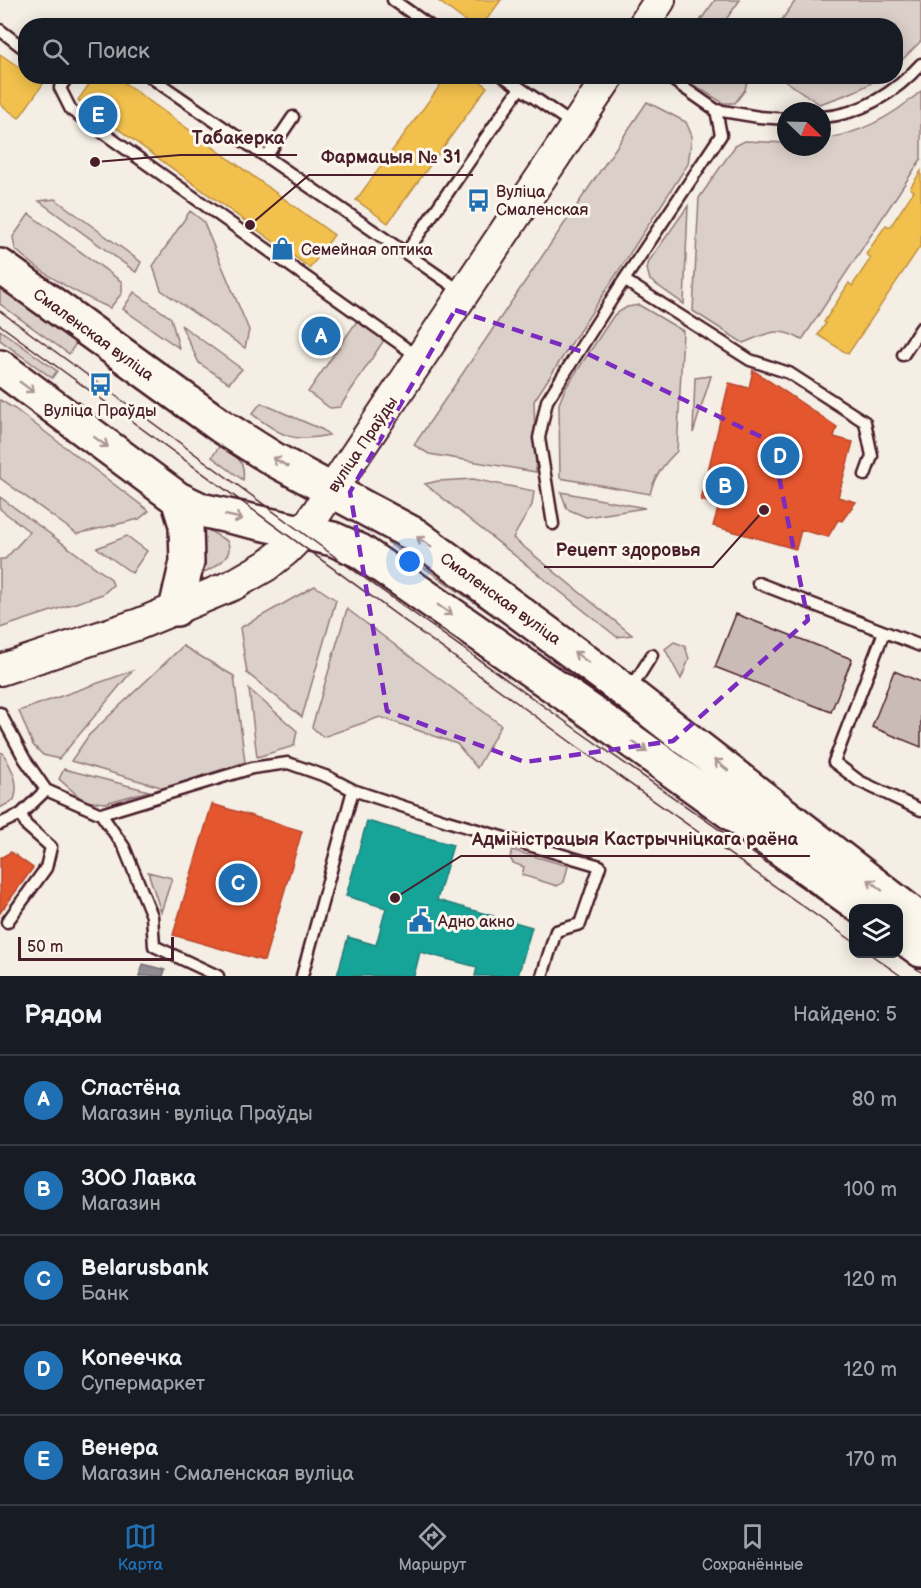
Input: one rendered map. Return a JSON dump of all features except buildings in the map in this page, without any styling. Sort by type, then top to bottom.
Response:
[{"type":"main road","points":[[648,18],[660,0]]},
{"type":"main road","name":"вуліца Праўды","points":[[0,670],[139,624],[176,609],[252,575],[285,551],[303,533],[604,84]]},
{"type":"main road","name":"Смаленская вуліца","points":[[0,266],[221,426],[275,460],[415,535],[628,693],[921,921]]},
{"type":"main road","points":[[0,367],[178,499],[201,510],[333,539],[360,551],[603,720],[857,904]]},
{"type":"main road","points":[[176,609],[187,562],[186,525],[178,499]]},
{"type":"main road","points":[[903,937],[921,950]]},
{"type":"lane","points":[[393,0],[419,18]]},
{"type":"lane","points":[[0,30],[18,44]]},
{"type":"lane","points":[[903,81],[921,64]]},
{"type":"lane","points":[[63,84],[60,88],[71,110],[420,358]]},
{"type":"lane","points":[[161,84],[464,293]]},
{"type":"lane","points":[[514,84],[575,126]]},
{"type":"lane","points":[[679,84],[716,110],[777,118]]},
{"type":"lane","points":[[831,116],[840,116],[891,93],[900,84]]},
{"type":"lane","points":[[406,253],[520,88]]},
{"type":"lane","points":[[553,524],[539,438],[547,401],[721,135],[716,110]]},
{"type":"lane","points":[[266,157],[293,117]]},
{"type":"lane","points":[[624,280],[750,360],[789,374],[865,422],[872,456],[865,475]]},
{"type":"lane","points":[[903,355],[921,328]]},
{"type":"lane","points":[[758,583],[921,646]]},
{"type":"lane","points":[[884,632],[834,762],[859,781],[921,810]]},
{"type":"lane","points":[[628,693],[652,655]]},
{"type":"lane","points":[[0,713],[24,758],[46,790],[101,814],[124,847],[152,916],[154,946],[218,976]]},
{"type":"lane","points":[[101,814],[252,768],[288,763],[328,777],[352,790],[447,821],[600,866],[580,924],[556,931],[542,976]]},
{"type":"lane","points":[[0,824],[21,814],[46,790]]},
{"type":"lane","points":[[302,976],[352,790]]},
{"type":"lane","points":[[7,922],[46,868],[51,847],[26,825],[21,814]]},
{"type":"highlighted area","points":[[455,310],[586,353],[772,442],[808,620],[673,741],[525,762],[387,711],[350,492]]},
{"type":"shaded area","points":[[715,0],[740,0],[727,18],[702,18]]},
{"type":"shaded area","points":[[796,0],[921,0],[921,41],[903,59],[903,18],[783,18]]},
{"type":"shaded area","points":[[692,84],[746,84],[745,90],[735,103],[723,103]]},
{"type":"shaded area","points":[[790,84],[870,84],[825,102],[816,102]]},
{"type":"shaded area","points":[[921,91],[921,159],[802,340],[786,333],[772,332],[743,343],[693,311],[699,198],[735,146],[745,141],[777,143],[777,156],[831,156],[831,138],[863,128],[899,108]]},
{"type":"shaded area","points":[[647,102],[686,122],[692,136],[688,164],[534,401],[536,472],[429,454],[414,445]]},
{"type":"shaded area","points":[[55,199],[141,262],[136,272],[39,201]]},
{"type":"shaded area","points":[[688,206],[684,304],[650,280],[647,269],[649,261]]},
{"type":"shaded area","points":[[190,211],[203,221],[249,330],[245,348],[161,290],[153,266]]},
{"type":"shaded area","points":[[29,214],[122,282],[122,293],[110,308],[60,283],[15,249],[13,237]]},
{"type":"shaded area","points":[[0,287],[77,342],[69,354],[0,304]]},
{"type":"shaded area","points":[[134,292],[171,318],[179,348],[123,309]]},
{"type":"shaded area","points":[[639,305],[683,331],[677,451],[660,471],[650,494],[560,478],[559,404],[565,389],[614,315],[627,307]]},
{"type":"shaded area","points":[[357,321],[384,340],[340,407],[330,408],[308,392]]},
{"type":"shaded area","points":[[181,325],[242,369],[229,383],[199,363]]},
{"type":"shaded area","points":[[0,330],[57,371],[52,378],[0,340]]},
{"type":"shaded area","points":[[711,376],[693,433],[695,378]]},
{"type":"shaded area","points":[[0,400],[149,511],[139,519],[77,534],[0,478]]},
{"type":"shaded area","points":[[261,403],[323,430],[329,435],[305,438],[288,436],[252,414]]},
{"type":"shaded area","points":[[220,445],[235,455],[241,463],[243,480],[212,457]]},
{"type":"shaded area","points":[[473,479],[534,491],[532,505],[513,538],[632,635],[617,637],[425,484]]},
{"type":"shaded area","points":[[561,492],[645,508],[586,517],[567,509]]},
{"type":"shaded area","points":[[0,497],[111,579],[113,585],[103,594],[0,628],[0,559],[5,559],[30,532],[0,509]]},
{"type":"shaded area","points":[[198,524],[227,541],[229,547],[228,553],[220,563],[196,576]]},
{"type":"shaded area","points":[[127,536],[147,551],[132,573],[97,548]]},
{"type":"shaded area","points":[[392,537],[521,635],[387,542]]},
{"type":"shaded area","points":[[315,586],[336,600],[302,717],[247,673],[240,628]]},
{"type":"shaded area","points":[[347,609],[501,725],[477,768],[457,744],[380,717],[323,737],[312,727]]},
{"type":"shaded area","points":[[674,642],[685,646],[689,659],[681,679],[665,649]]},
{"type":"shaded area","points":[[183,646],[234,676],[245,762],[164,788],[71,761],[89,735]]},
{"type":"shaded area","points":[[132,671],[59,759],[43,755],[33,745],[19,711]]},
{"type":"shaded area","points":[[249,689],[297,731],[294,746],[257,757]]},
{"type":"shaded area","points":[[0,752],[3,753],[12,770],[16,781],[16,793],[14,800],[0,808]]},
{"type":"shaded area","points":[[64,769],[149,791],[105,803],[84,801],[59,779]]},
{"type":"shaded area","points":[[512,850],[568,866],[564,882],[557,886],[522,875],[524,867],[513,863],[510,858]]},
{"type":"shaded area","points":[[148,872],[172,878],[161,912]]},
{"type":"tram line","points":[[0,311],[349,567],[849,920]]},
{"type":"tram line","points":[[0,325],[572,743],[849,938]]},
{"type":"tram line","points":[[876,958],[901,976]]},
{"type":"tram line","points":[[902,958],[921,972]]},
{"type":"place","name":"Венера","points":[[98,115]]},
{"type":"place","name":"Табакерка","points":[[95,162]]},
{"type":"place","name":"Вуліца Смаленская","points":[[478,200]]},
{"type":"place","name":"Фармацыя № 31","points":[[250,225]]},
{"type":"place","name":"Семейная оптика","points":[[283,249]]},
{"type":"place","name":"Сластёна","points":[[321,336]]},
{"type":"place","name":"Вуліца Праўды","points":[[100,385]]},
{"type":"place","name":"Копеечка","points":[[780,456]]},
{"type":"place","name":"ЗОО Лавка","points":[[725,486]]},
{"type":"place","name":"Рецепт здоровья","points":[[764,510]]},
{"type":"place","name":"Belarusbank","points":[[238,883]]},
{"type":"place","name":"Адміністрацыя Кастрычніцкага раёна","points":[[395,898]]},
{"type":"place","name":"Адно акно","points":[[420,921]]}]
